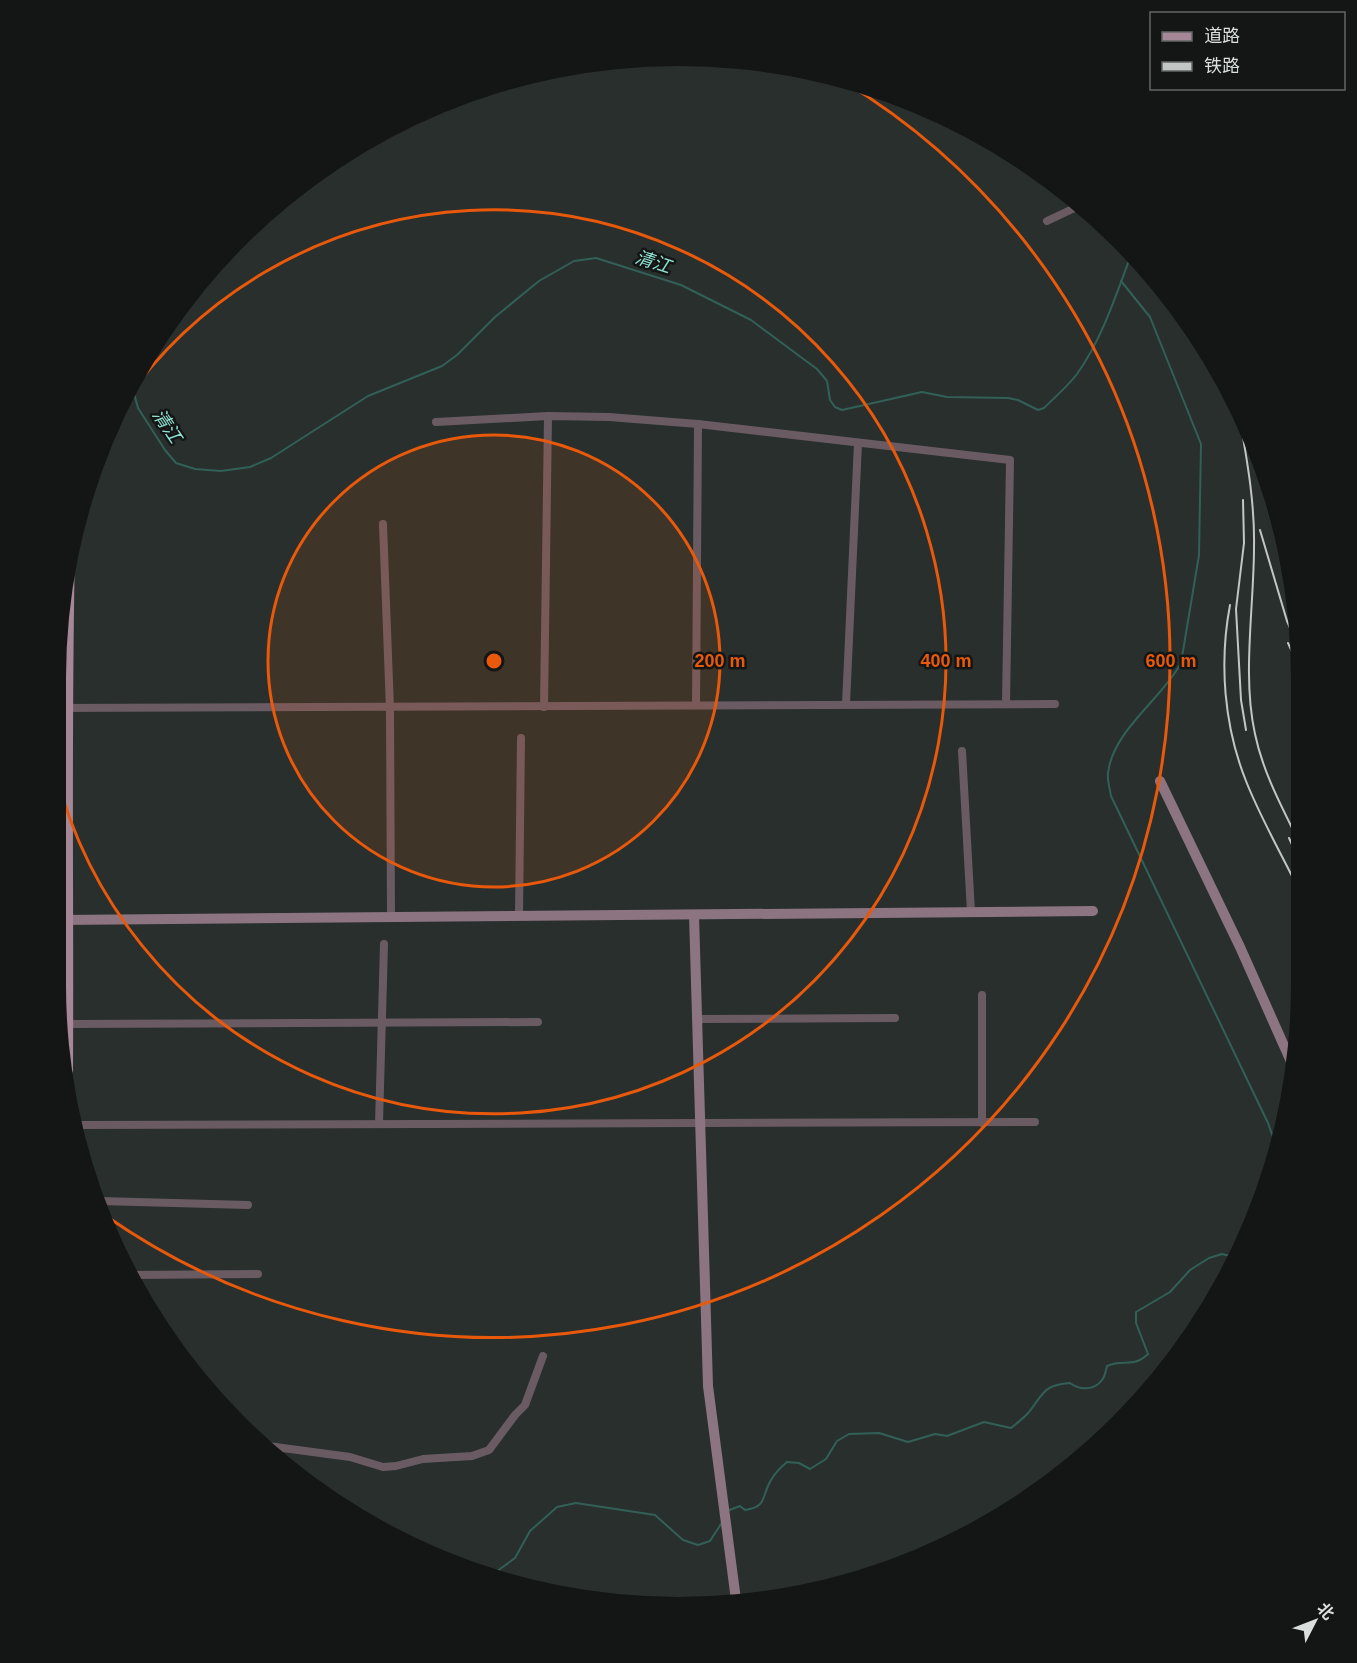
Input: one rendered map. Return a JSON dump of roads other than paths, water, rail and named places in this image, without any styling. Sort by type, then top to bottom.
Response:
[{"type":"street","points":[[1047,221],[1072,210]]},
{"type":"street","points":[[544,707],[548,416]]},
{"type":"street","points":[[436,422],[548,416],[609,417],[698,424],[1010,460],[1006,704]]},
{"type":"street","points":[[696,705],[698,424]]},
{"type":"street","points":[[846,704],[858,442]]},
{"type":"street","points":[[384,524],[390,709],[391,917]]},
{"type":"street","points":[[66,708],[390,709],[1055,704]]},
{"type":"street","points":[[519,916],[521,738]]},
{"type":"street","points":[[962,751],[972,912]]},
{"type":"street","points":[[1160,781],[1240,947],[1287,1053]]},
{"type":"street","points":[[66,920],[1093,911]]},
{"type":"street","points":[[694,915],[708,1386],[735,1594]]},
{"type":"street","points":[[379,1124],[384,944]]},
{"type":"street","points":[[982,995],[982,1123]]},
{"type":"street","points":[[697,1019],[895,1018]]},
{"type":"street","points":[[67,1024],[538,1022]]},
{"type":"street","points":[[83,1125],[1035,1122]]},
{"type":"street","points":[[106,1201],[248,1205]]},
{"type":"street","points":[[140,1275],[258,1274]]},
{"type":"street","points":[[278,1447],[350,1457],[383,1467],[423,1459],[458,1458],[483,1453],[489,1450],[525,1405],[543,1356]]},
{"type":"waterway","name":"清江","points":[[135,397],[138,408],[176,463],[195,469],[221,471],[250,467],[271,458],[368,396],[442,366],[457,355],[495,317],[539,281],[574,261],[596,258],[681,285],[751,320],[817,369],[827,381],[830,400],[835,407],[842,410],[922,392],[947,397],[1008,398],[1018,400],[1038,410],[1044,408],[1066,387],[1086,360],[1108,316],[1128,263]]},
{"type":"waterway","points":[[1121,281],[1150,317],[1201,444],[1199,555],[1181,663],[1119,743],[1108,773],[1111,796],[1272,1134]]},
{"type":"waterway","points":[[727,1511],[740,1506],[745,1510],[757,1506],[763,1500],[773,1477],[787,1462],[799,1463],[810,1469],[826,1459],[837,1441],[849,1434],[879,1433],[908,1442],[935,1434],[947,1436],[984,1422],[1011,1428],[1027,1414],[1049,1388],[1070,1383],[1082,1388],[1091,1388],[1099,1384],[1107,1366],[1137,1361],[1148,1354],[1136,1323],[1136,1312],[1170,1292],[1190,1270],[1209,1258],[1222,1254],[1228,1255]]},
{"type":"waterway","points":[[499,1569],[515,1558],[530,1531],[557,1507],[576,1503],[655,1515],[683,1540],[698,1545],[710,1541],[721,1524]]},
{"type":"railway","points":[[1244,444],[1254,529],[1249,665],[1251,712],[1263,763],[1291,825]]},
{"type":"railway","points":[[1243,500],[1244,543],[1236,609],[1241,700],[1246,730]]},
{"type":"railway","points":[[1260,530],[1289,625]]},
{"type":"railway","points":[[1230,605],[1224,672],[1228,716],[1246,781],[1291,874]]},
{"type":"railway","points":[[1288,643],[1290,648]]},
{"type":"railway","points":[[1289,838],[1291,842]]}]
